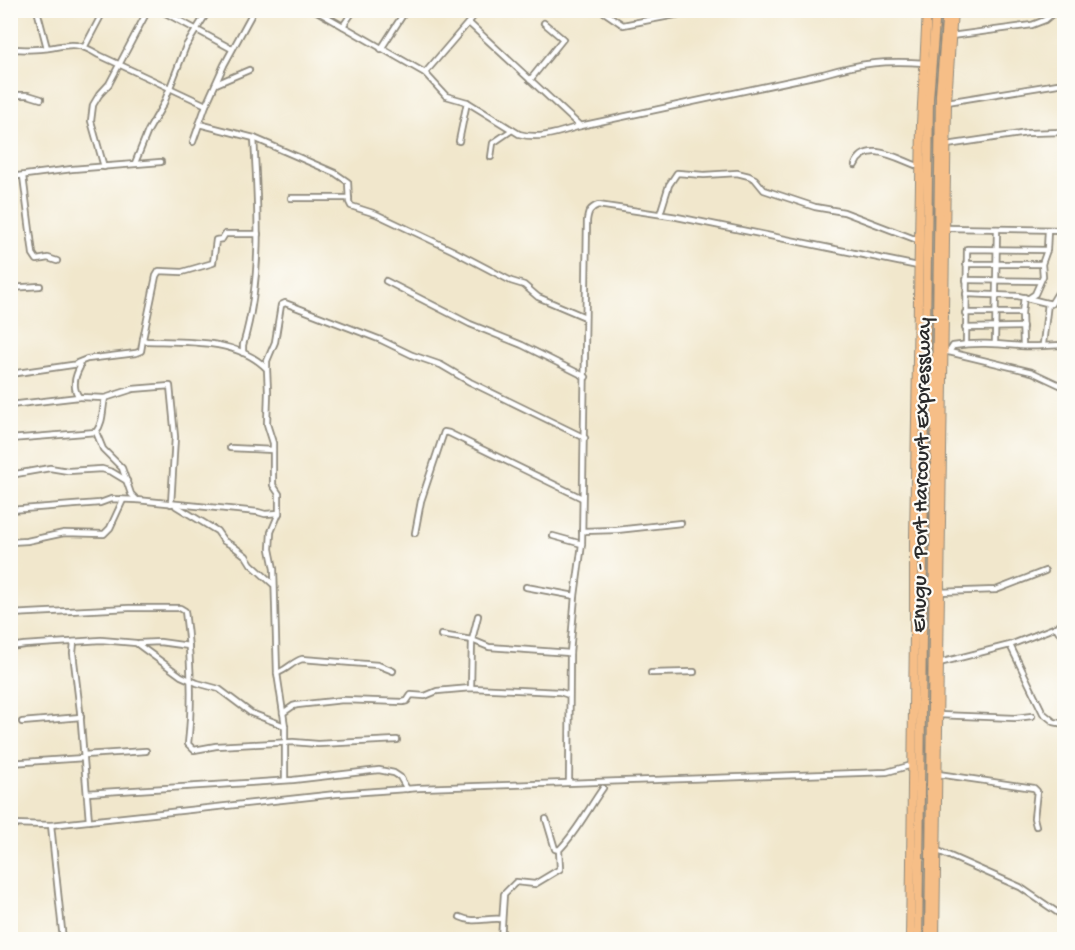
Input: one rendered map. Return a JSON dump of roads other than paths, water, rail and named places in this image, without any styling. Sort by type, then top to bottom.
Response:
[{"type":"highway","name":"Enugu - Port Harcourt Expressway","points":[[918,939],[929,98],[936,10]]},
{"type":"highway","name":"Enugu - Port Harcourt Expressway","points":[[929,939],[940,95],[947,10]]},
{"type":"main road","name":"Enugu - Port Harcourt Expressway","points":[[910,939],[914,537],[921,167],[927,10]]},
{"type":"main road","name":"Enugu - Port Harcourt Expressway","points":[[934,939],[938,774],[938,592],[946,352],[946,102],[953,10]]},
{"type":"street","points":[[37,10],[47,48]]},
{"type":"street","points":[[85,46],[104,10]]},
{"type":"street","points":[[104,167],[91,121],[93,105],[109,84],[148,10]]},
{"type":"street","points":[[160,10],[232,49]]},
{"type":"street","points":[[193,142],[206,105],[232,49],[254,10]]},
{"type":"street","points":[[315,10],[425,73],[446,96],[467,102],[519,134],[537,137],[824,74],[860,64],[895,60],[924,63]]},
{"type":"street","points":[[343,26],[354,10]]},
{"type":"street","points":[[381,49],[406,10]]},
{"type":"street","points":[[602,10],[623,25],[631,25],[701,10]]},
{"type":"street","points":[[951,36],[1032,25],[1045,20],[1057,10]]},
{"type":"street","points":[[135,163],[164,103],[186,46],[208,11]]},
{"type":"street","points":[[425,73],[469,23],[475,12]]},
{"type":"street","points":[[469,23],[580,126]]},
{"type":"street","points":[[530,80],[563,39],[544,23]]},
{"type":"street","points":[[10,49],[47,48],[65,44],[85,46],[206,105]]},
{"type":"street","points":[[216,84],[249,70]]},
{"type":"street","points":[[946,102],[1065,82]]},
{"type":"street","points":[[10,95],[28,95],[41,99]]},
{"type":"street","points":[[459,141],[467,102]]},
{"type":"street","points":[[199,124],[254,138],[343,177],[348,182],[351,206],[376,214],[511,281],[524,285],[538,297],[585,316]]},
{"type":"street","points":[[491,157],[493,143],[512,130]]},
{"type":"street","points":[[947,145],[1027,133],[1065,132]]},
{"type":"street","points":[[243,353],[254,295],[258,254],[254,138]]},
{"type":"street","points":[[855,165],[861,155],[887,153],[921,167]]},
{"type":"street","points":[[10,177],[161,162]]},
{"type":"street","points":[[660,214],[669,185],[677,173],[704,175],[737,173],[755,179],[764,190],[815,207],[853,215],[920,241]]},
{"type":"street","points":[[23,176],[33,255],[37,260],[48,258],[57,261]]},
{"type":"street","points":[[291,198],[349,198]]},
{"type":"street","points":[[569,782],[570,652],[582,544],[589,211],[598,205],[660,214],[920,267]]},
{"type":"street","points":[[945,228],[1065,230]]},
{"type":"street","points":[[995,342],[996,229]]},
{"type":"street","points":[[1026,298],[1035,294],[1043,276],[1042,264],[1047,250],[1048,230]]},
{"type":"street","points":[[10,374],[141,351],[156,276],[159,271],[182,272],[213,263],[216,240],[222,239],[225,234],[258,234]]},
{"type":"street","points":[[966,344],[968,249],[1047,250]]},
{"type":"street","points":[[966,264],[1042,264]]},
{"type":"street","points":[[966,280],[1041,281]]},
{"type":"street","points":[[386,281],[459,319],[522,345],[586,377]]},
{"type":"street","points":[[966,294],[1026,298],[1052,303],[1065,283]]},
{"type":"street","points":[[10,288],[40,286]]},
{"type":"street","points":[[1023,346],[1022,313],[1026,298]]},
{"type":"street","points":[[285,780],[285,726],[277,673],[271,532],[279,513],[279,494],[273,485],[272,435],[266,415],[267,361],[273,351],[281,305],[285,303],[441,365],[488,392],[585,438]]},
{"type":"street","points":[[1043,344],[1048,303]]},
{"type":"street","points":[[965,313],[1022,313]]},
{"type":"street","points":[[965,328],[1023,327]]},
{"type":"street","points":[[143,339],[146,341],[208,343],[243,353],[267,369]]},
{"type":"street","points":[[946,352],[953,346],[995,342],[1023,346],[1065,345]]},
{"type":"street","points":[[946,352],[1032,372],[1065,387]]},
{"type":"street","points":[[260,364],[267,361]]},
{"type":"street","points":[[74,364],[80,365],[74,386],[75,393],[79,397]]},
{"type":"street","points":[[10,405],[79,397],[105,398],[133,389],[170,386],[176,437],[171,504]]},
{"type":"street","points":[[96,432],[102,420],[105,398]]},
{"type":"street","points":[[10,439],[96,432]]},
{"type":"street","points":[[96,432],[103,448],[120,465],[131,494],[137,500]]},
{"type":"street","points":[[415,533],[421,501],[444,432],[449,432],[582,498]]},
{"type":"street","points":[[230,448],[273,450]]},
{"type":"street","points":[[10,475],[50,468],[68,471],[102,469],[111,471],[127,481]]},
{"type":"street","points":[[10,510],[100,503],[111,499],[265,514],[279,513]]},
{"type":"street","points":[[10,542],[27,541],[64,533],[104,534],[110,528],[123,500]]},
{"type":"street","points":[[171,504],[187,511],[197,520],[217,531],[224,541],[246,556],[251,564],[273,584]]},
{"type":"street","points":[[582,531],[617,530],[681,523]]},
{"type":"street","points":[[553,536],[582,544]]},
{"type":"street","points":[[938,592],[996,590],[1045,571]]},
{"type":"street","points":[[526,587],[575,596]]},
{"type":"street","points":[[10,614],[180,608],[184,611],[189,646],[191,681],[188,744],[194,750],[216,746],[397,740]]},
{"type":"street","points":[[471,688],[472,640],[478,616]]},
{"type":"street","points":[[939,663],[1010,645],[1056,627],[1065,621]]},
{"type":"street","points":[[1056,627],[1065,640]]},
{"type":"street","points":[[441,635],[472,640],[489,647],[570,652]]},
{"type":"street","points":[[10,647],[101,640],[136,643],[160,642],[189,646]]},
{"type":"street","points":[[74,642],[73,652],[81,717],[89,820]]},
{"type":"street","points":[[136,643],[179,676],[219,689],[251,713],[285,726]]},
{"type":"street","points":[[1010,645],[1043,714],[1054,722],[1065,724]]},
{"type":"street","points":[[277,673],[287,670],[302,659],[378,665],[393,671]]},
{"type":"street","points":[[651,674],[693,672]]},
{"type":"street","points":[[283,713],[297,705],[343,700],[400,703],[407,701],[411,695],[425,696],[437,691],[471,688],[560,692],[569,695]]},
{"type":"street","points":[[938,714],[1015,718],[1032,716]]},
{"type":"street","points":[[22,722],[81,717]]},
{"type":"street","points":[[10,763],[146,751]]},
{"type":"street","points":[[10,824],[51,825],[314,796],[407,789],[887,772],[912,765]]},
{"type":"street","points":[[87,793],[285,780],[365,771],[387,771],[400,777],[407,789]]},
{"type":"street","points":[[938,774],[1034,789],[1037,791],[1034,818],[1036,826]]},
{"type":"street","points":[[501,939],[504,894],[516,882],[535,884],[560,869],[559,850],[572,837],[583,816],[603,788]]},
{"type":"street","points":[[546,819],[555,849],[559,850]]},
{"type":"street","points":[[51,825],[63,939]]},
{"type":"street","points":[[936,850],[1020,887],[1065,917]]},
{"type":"street","points":[[460,917],[470,921],[502,919]]}]
